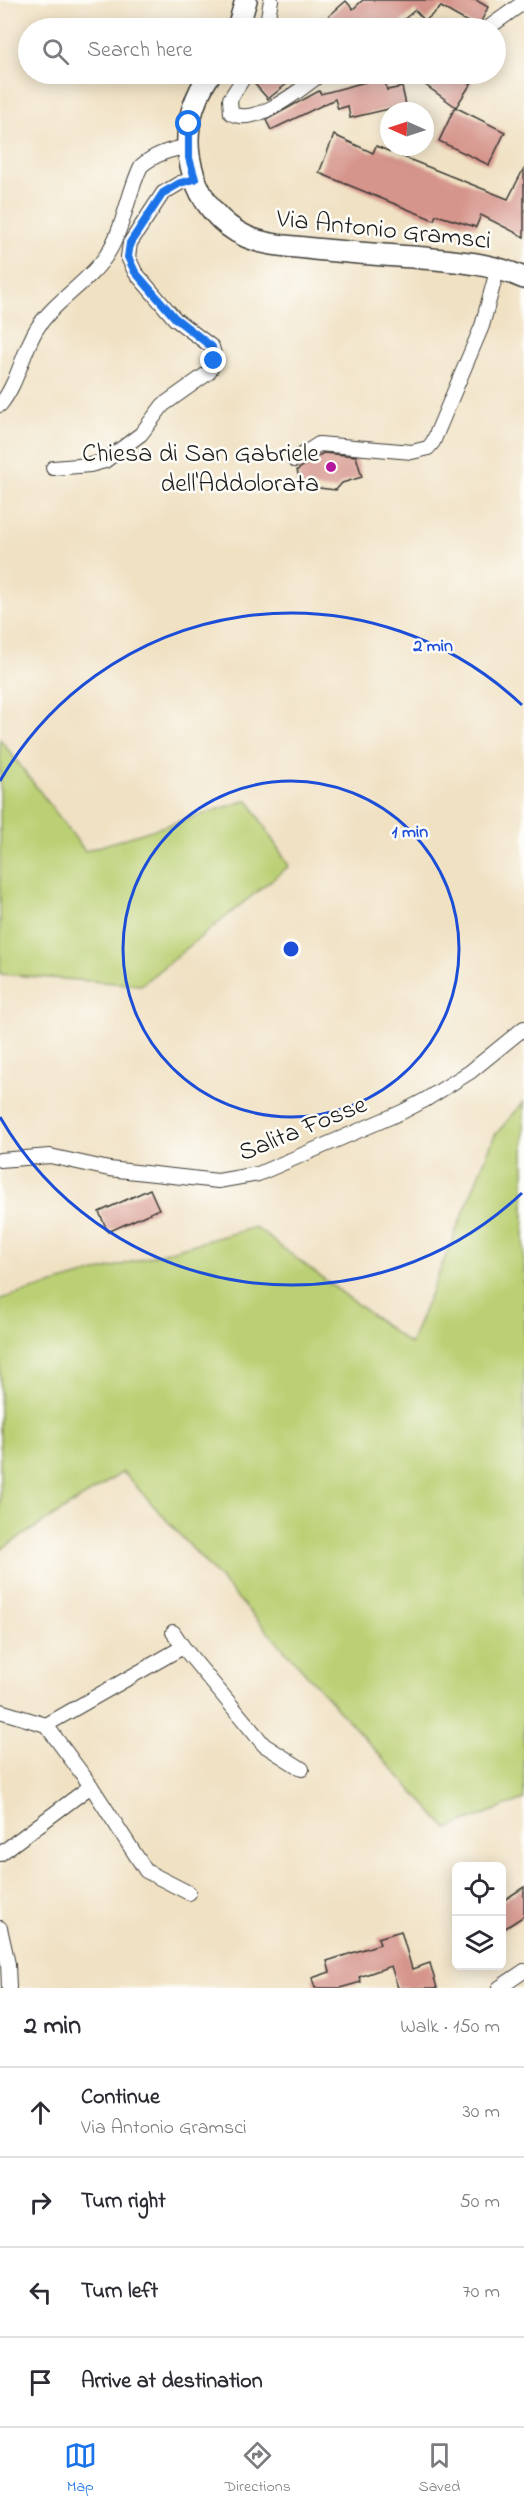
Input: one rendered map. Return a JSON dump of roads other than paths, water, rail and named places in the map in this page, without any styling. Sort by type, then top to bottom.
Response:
[{"type":"main road","points":[[241,18],[246,0]]},
{"type":"main road","name":"Via Antonio Gramsci","points":[[204,84],[195,101],[189,124],[188,147],[195,179],[207,203],[237,232],[257,241],[278,245],[461,261],[498,267],[524,279]]},
{"type":"street","points":[[267,18],[270,0]]},
{"type":"street","points":[[502,18],[524,2]]},
{"type":"street","points":[[240,84],[229,103],[231,113],[242,117],[262,113],[306,84]]},
{"type":"street","points":[[0,405],[11,388],[37,328],[82,284],[110,249],[141,166],[151,157],[173,149],[188,147]]},
{"type":"street","points":[[53,468],[90,465],[105,460],[141,434],[163,405],[208,373],[212,367],[214,361],[212,347],[175,318],[135,272],[128,257],[130,243],[163,193],[180,183],[195,179]]},
{"type":"street","points":[[294,460],[319,444],[412,452],[428,448],[434,442],[482,326],[498,267]]},
{"type":"street","name":"Salita Fosse","points":[[0,1161],[50,1156],[109,1169],[218,1181],[244,1178],[410,1108],[470,1072],[524,1028]]},
{"type":"street","points":[[173,1632],[264,1744],[302,1769]]},
{"type":"street","points":[[46,1725],[183,1647]]},
{"type":"street","points":[[0,1711],[46,1725],[91,1786],[146,1871],[189,1893]]},
{"type":"street","points":[[0,1854],[91,1786]]},
{"type":"street","points":[[0,1928],[6,1949],[9,1988]]},
{"type":"street","points":[[499,1988],[524,1971]]},
{"type":"place","name":"Chiesa di San Gabriele dell'Addolorata","points":[[331,467]]}]
